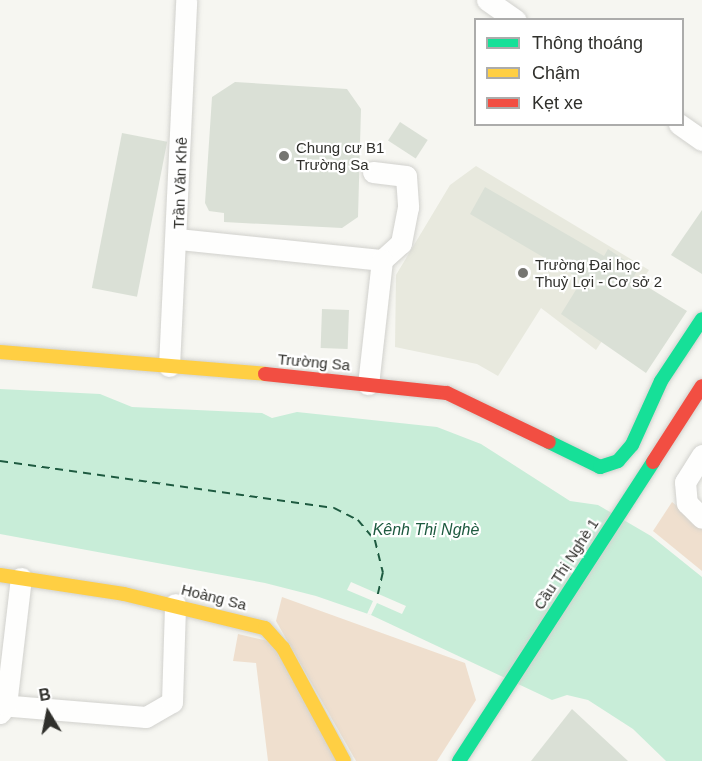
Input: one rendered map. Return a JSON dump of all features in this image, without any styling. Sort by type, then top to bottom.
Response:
[{"type":"street","name":"Trần Văn Khê","points":[[169,366],[178,239],[186,0]]},
{"type":"street","points":[[487,0],[513,18]]},
{"type":"street","points":[[682,126],[702,140]]},
{"type":"street","points":[[368,384],[382,260],[401,243],[408,207],[406,176],[373,172]]},
{"type":"street","points":[[178,239],[382,260]]},
{"type":"street","points":[[650,413],[661,381],[702,319]]},
{"type":"street","points":[[650,413],[670,390],[702,341]]},
{"type":"street","name":"Trường Sa","points":[[0,352],[447,393],[590,464],[608,465],[625,455],[650,413]]},
{"type":"street","name":"Cầu Thị Nghè 1","points":[[459,761],[702,386]]},
{"type":"street","points":[[702,455],[685,482],[687,503],[702,518]]},
{"type":"street","name":"Hoàng Sa","points":[[0,574],[175,604],[251,623],[271,632],[344,761]]},
{"type":"street","points":[[21,578],[2,708],[146,717],[171,702],[175,604]]},
{"type":"shaded area","name":"Trường Đại học Thuỷ Lợi - Cơ sở 2","points":[[476,166],[649,270],[596,350],[541,308],[498,376],[477,364],[395,347],[396,275],[450,185]]},
{"type":"shaded area","points":[[672,502],[702,526],[702,571],[653,531]]},
{"type":"shaded area","points":[[282,597],[465,663],[476,700],[437,761],[356,761],[276,621]]},
{"type":"shaded area","points":[[238,634],[272,642],[337,761],[268,761],[256,663],[233,661]]},
{"type":"water","name":"Kênh Thị Nghè","points":[[0,389],[100,394],[132,407],[262,413],[272,418],[297,412],[437,427],[481,444],[570,501],[598,505],[651,536],[702,577],[702,761],[666,761],[633,729],[588,700],[567,695],[552,700],[371,615],[316,596],[265,583],[0,534]]},
{"type":"pier","points":[[351,582],[406,606],[402,614],[377,603],[371,615],[367,614],[373,601],[347,590]]},
{"type":"building","name":"Chung cư B1 Trường Sa","points":[[235,82],[347,89],[361,109],[358,217],[342,228],[224,222],[224,213],[209,211],[205,203],[212,97]]},
{"type":"building","points":[[400,122],[428,140],[416,158],[388,140]]},
{"type":"building","points":[[122,133],[167,142],[137,297],[92,288]]},
{"type":"building","points":[[485,187],[604,256],[608,249],[638,269],[633,278],[687,311],[646,373],[561,314],[582,280],[470,214]]},
{"type":"building","points":[[702,210],[702,274],[671,255]]},
{"type":"building","points":[[322,309],[349,310],[348,349],[321,348]]},
{"type":"building","points":[[572,709],[628,761],[531,761]]},
{"type":"ferry route","points":[[0,461],[334,508],[358,520],[375,540],[383,573],[378,594]]},
{"type":"traffic: fast","points":[[549,442],[600,467],[618,461],[632,445],[661,381],[702,319]]},
{"type":"traffic: fast","points":[[459,761],[653,462]]},
{"type":"traffic: slow","points":[[0,352],[265,374]]},
{"type":"traffic: slow","points":[[0,575],[124,594],[265,628],[283,648],[344,761]]},
{"type":"traffic: jam","points":[[265,374],[447,393],[549,442]]},
{"type":"traffic: jam","points":[[653,462],[702,386]]},
{"type":"place","name":"Chung cư B1 Trường Sa","points":[[284,156]]},
{"type":"place","name":"Trường Đại học Thuỷ Lợi - Cơ sở 2","points":[[523,273]]}]
